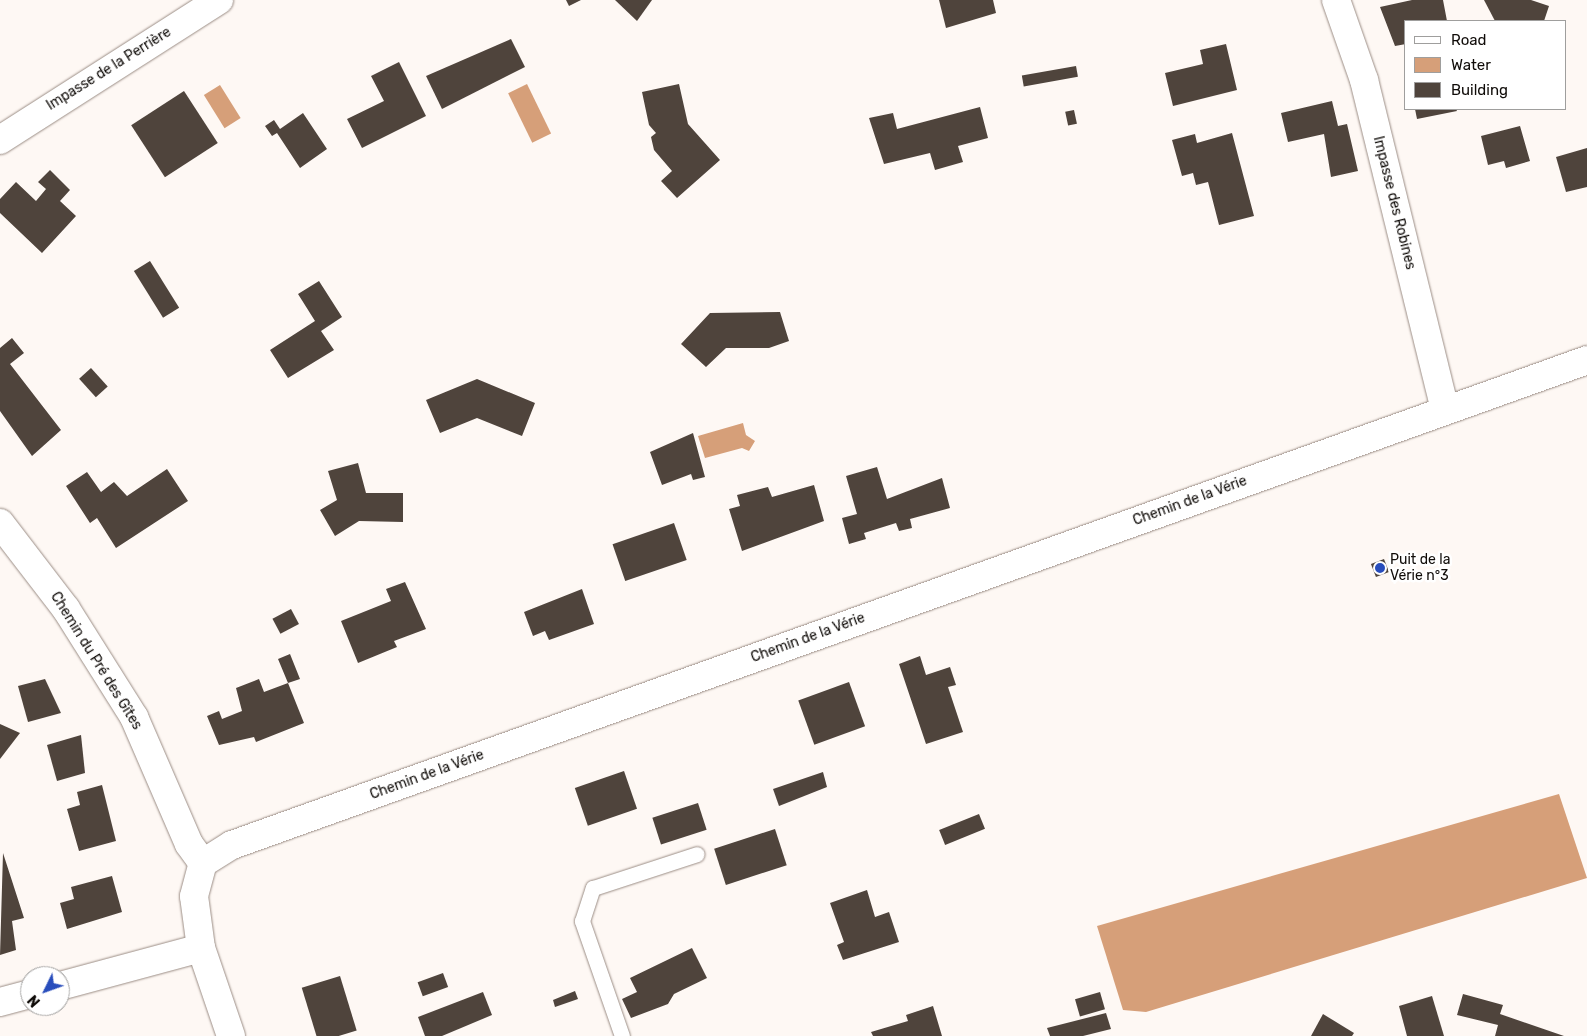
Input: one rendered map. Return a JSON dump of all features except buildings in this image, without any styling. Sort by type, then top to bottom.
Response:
[{"type":"street","name":"Impasse de la Perrière","points":[[0,140],[220,0]]},
{"type":"street","name":"Impasse des Robines","points":[[1336,0],[1364,80],[1445,409]]},
{"type":"street","name":"Chemin de la Vérie","points":[[203,863],[232,845],[1445,409],[1587,360]]},
{"type":"street","name":"Chemin du Pré des Gîtes","points":[[0,523],[66,609],[134,717],[189,844],[203,863]]},
{"type":"street","points":[[203,863],[194,896],[201,948],[231,1036]]},
{"type":"street","points":[[70,983],[201,948]]},
{"type":"street","points":[[0,1002],[20,997]]},
{"type":"lane","points":[[622,1036],[582,921],[593,888],[697,854]]},
{"type":"water","points":[[527,84],[551,133],[532,143],[508,93]]},
{"type":"water","points":[[220,85],[241,118],[225,128],[204,95]]},
{"type":"water","points":[[743,423],[746,435],[755,441],[749,451],[742,448],[705,458],[698,436]]},
{"type":"water","points":[[1559,794],[1587,878],[1146,1012],[1123,1010],[1097,926]]},
{"type":"place","name":"Puit de la Vérie n°3","points":[[1380,568]]}]
